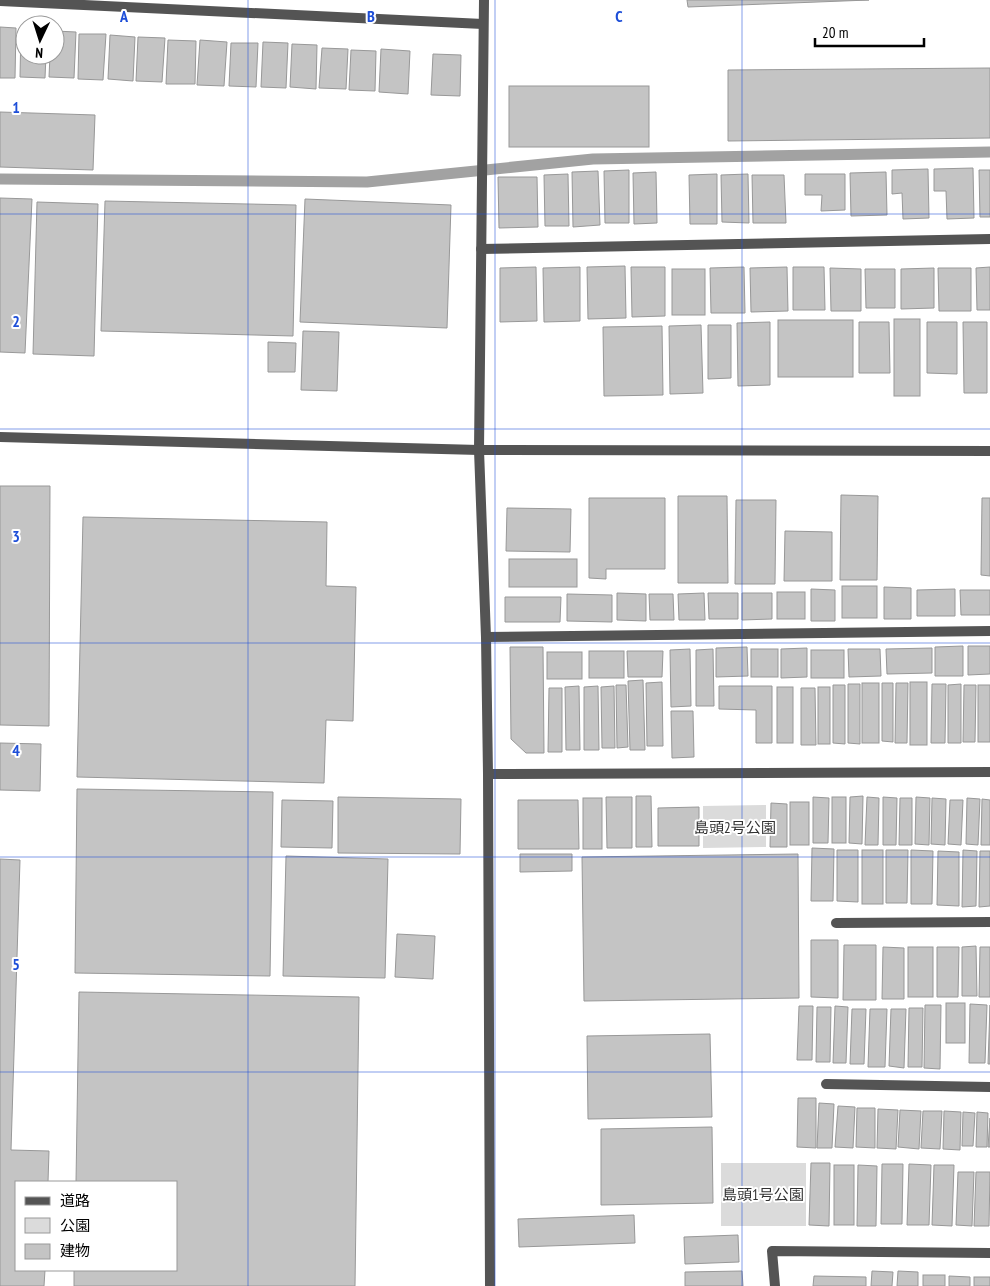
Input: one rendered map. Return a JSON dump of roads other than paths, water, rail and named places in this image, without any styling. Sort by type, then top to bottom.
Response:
[{"type":"street","points":[[484,0],[479,450],[486,637],[488,774],[490,1286]]},
{"type":"street","points":[[0,1],[484,24]]},
{"type":"street","points":[[481,249],[990,239]]},
{"type":"street","points":[[0,437],[479,450],[990,451]]},
{"type":"street","points":[[486,637],[990,631]]},
{"type":"street","points":[[488,774],[990,772]]},
{"type":"street","points":[[836,923],[990,922]]},
{"type":"street","points":[[826,1084],[990,1086]]},
{"type":"street","points":[[776,1286],[772,1251],[990,1253]]},
{"type":"waterway","points":[[0,179],[367,182],[593,159],[990,152]]},
{"type":"park label","name":"島頭2号公園","points":[[735,827]]},
{"type":"park label","name":"島頭1号公園","points":[[763,1194]]}]
